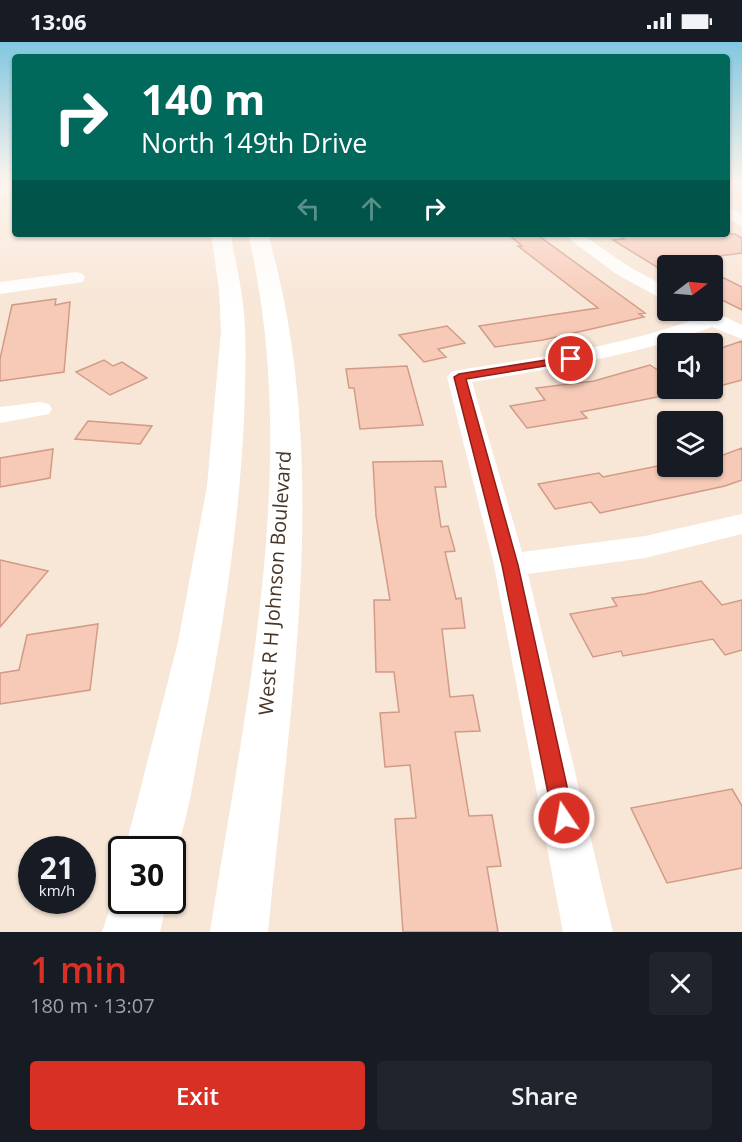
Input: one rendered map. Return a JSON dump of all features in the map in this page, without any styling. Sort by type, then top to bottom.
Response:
[{"type":"main road","points":[[154,836],[211,579],[224,487],[233,353],[231,298],[221,237]]},
{"type":"main road","name":"West R H Johnson Boulevard","points":[[238,932],[275,638],[286,473],[285,412],[277,319],[271,281],[259,237]]},
{"type":"main road","points":[[131,932],[136,914]]},
{"type":"street","points":[[575,237],[622,270],[657,290]]},
{"type":"street","points":[[0,288],[76,278]]},
{"type":"street","points":[[588,932],[510,565],[459,377],[594,355],[663,338],[692,321]]},
{"type":"street","points":[[715,321],[742,333]]},
{"type":"street","points":[[0,415],[40,409]]},
{"type":"street","points":[[510,565],[645,548],[742,524]]},
{"type":"building","points":[[730,234],[735,234],[742,238],[742,253],[723,256],[657,255],[657,267],[613,240],[624,239],[621,237],[730,237]]},
{"type":"building","points":[[512,237],[540,237],[645,313],[639,314],[644,317],[543,340],[495,347],[479,326],[598,308],[518,246],[522,246]]},
{"type":"building","points":[[723,278],[742,287],[742,310],[723,300]]},
{"type":"building","points":[[56,299],[55,305],[70,302],[64,372],[0,381],[0,359],[12,305]]},
{"type":"building","points":[[447,326],[465,343],[438,349],[446,357],[424,362],[399,335]]},
{"type":"building","points":[[742,341],[742,380],[723,385],[723,347]]},
{"type":"building","points":[[104,360],[113,366],[122,362],[147,378],[110,395],[76,372]]},
{"type":"building","points":[[650,365],[657,370],[657,397],[581,412],[587,418],[527,428],[510,406],[545,400],[536,388],[594,381]]},
{"type":"building","points":[[407,366],[423,425],[360,429],[354,388],[349,388],[346,369]]},
{"type":"building","points":[[88,421],[152,426],[140,444],[75,439]]},
{"type":"building","points":[[742,448],[742,480],[725,486],[600,513],[591,502],[555,509],[538,484],[599,473],[603,477],[657,466],[657,477],[723,477],[723,455]]},
{"type":"building","points":[[53,449],[50,478],[0,487],[0,458]]},
{"type":"building","points":[[442,461],[446,487],[435,487],[441,527],[448,526],[455,551],[445,552],[456,599],[461,598],[465,628],[442,629],[450,697],[473,695],[480,731],[455,732],[469,816],[492,815],[501,866],[487,867],[498,932],[403,932],[395,819],[416,818],[410,765],[385,767],[380,713],[399,712],[394,672],[376,672],[374,600],[390,600],[376,516],[373,462]]},
{"type":"building","points":[[0,560],[48,571],[0,627]]},
{"type":"building","points":[[701,581],[722,605],[742,600],[742,650],[725,655],[713,639],[623,656],[621,651],[593,657],[570,614],[617,606],[612,598],[645,594]]},
{"type":"building","points":[[98,624],[90,690],[0,704],[0,673],[19,670],[27,635]]},
{"type":"building","points":[[732,789],[742,806],[742,868],[667,883],[631,808]]},
{"type":"route","points":[[564,818],[510,565],[459,377],[571,359]]}]
